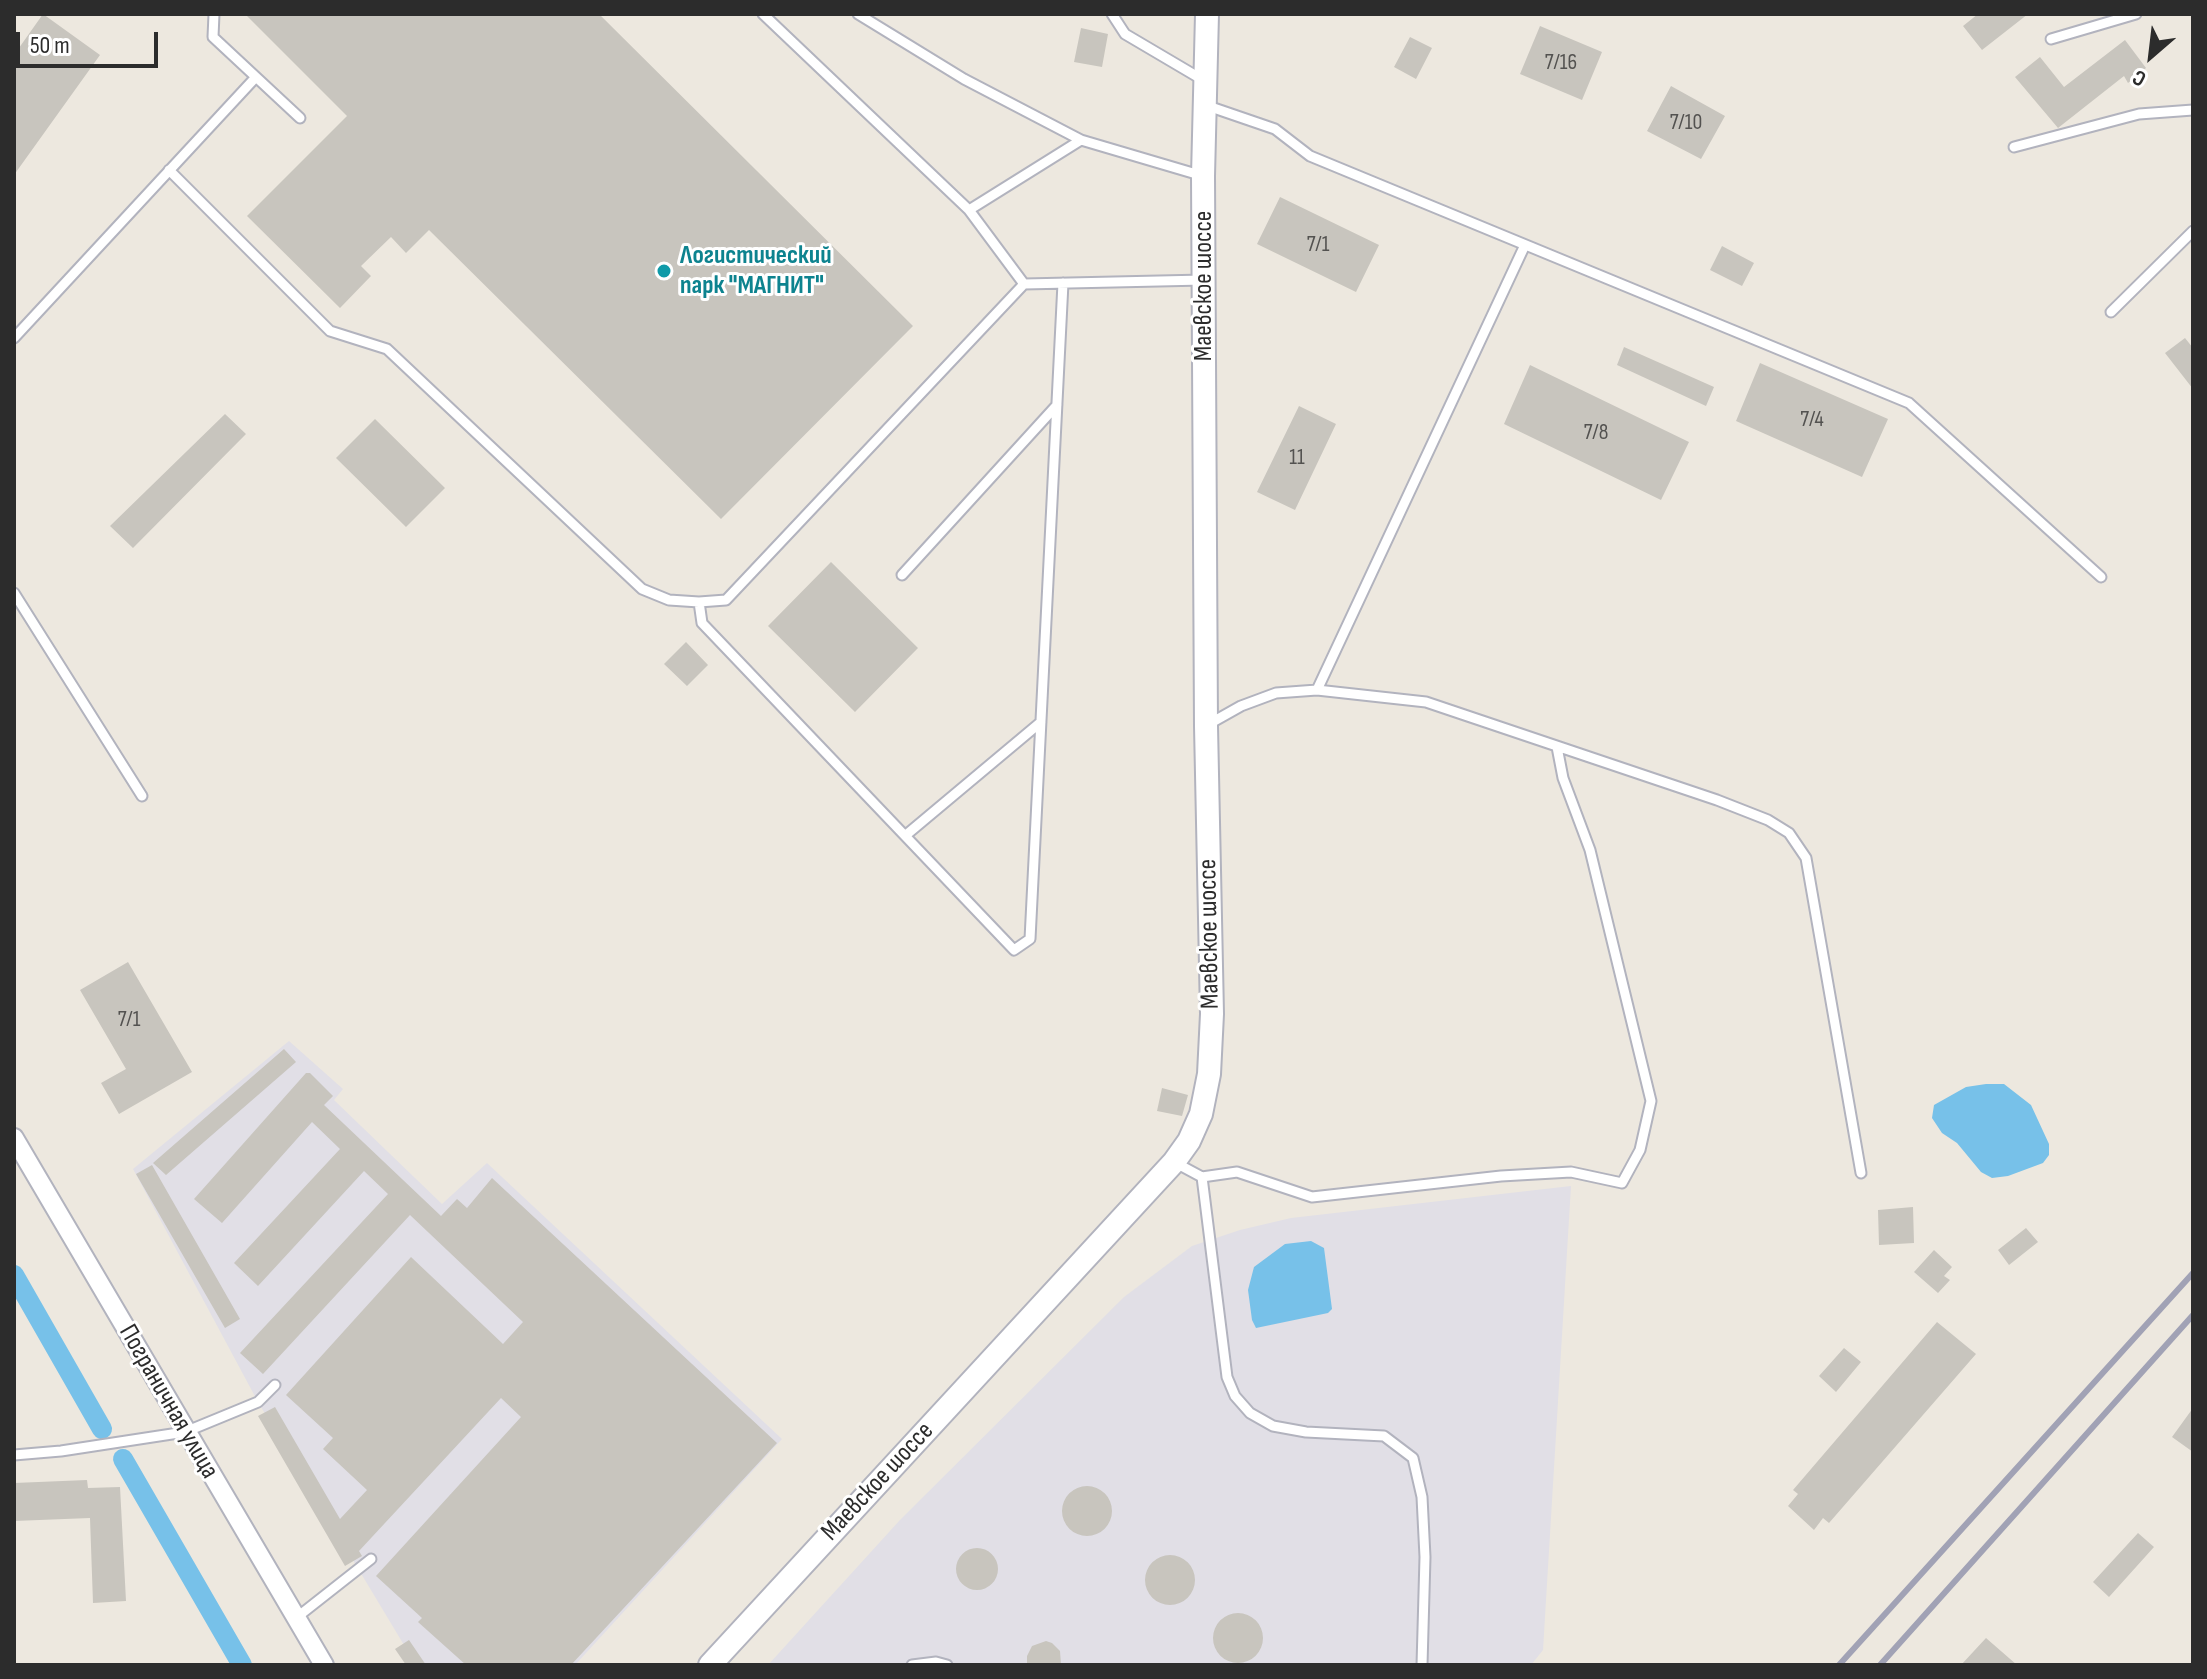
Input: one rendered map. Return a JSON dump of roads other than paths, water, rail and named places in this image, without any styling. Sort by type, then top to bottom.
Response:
[{"type":"street","name":"Маевское шоссе","points":[[710,1665],[1174,1162],[1189,1141],[1201,1114],[1209,1074],[1212,1014],[1206,726],[1203,176],[1207,14]]},
{"type":"street","name":"Пограничная улица","points":[[14,1138],[324,1665]]},
{"type":"lane","points":[[214,14],[213,37],[300,118]]},
{"type":"lane","points":[[763,14],[969,210],[1024,284]]},
{"type":"lane","points":[[858,14],[964,79],[1081,140],[1203,176]]},
{"type":"lane","points":[[1112,14],[1125,34],[1206,81]]},
{"type":"lane","points":[[2051,39],[2136,14]]},
{"type":"lane","points":[[14,338],[256,77]]},
{"type":"lane","points":[[1205,105],[1275,129],[1310,156],[1909,403],[2101,577]]},
{"type":"lane","points":[[2014,147],[2139,114],[2193,110]]},
{"type":"lane","points":[[969,210],[1081,140]]},
{"type":"lane","points":[[169,170],[330,331],[387,349],[642,589],[669,600],[726,600],[1024,284],[1204,280]]},
{"type":"lane","points":[[2111,312],[2193,231]]},
{"type":"lane","points":[[1317,690],[1525,245]]},
{"type":"lane","points":[[699,602],[702,623],[1014,950],[1030,939],[1063,283]]},
{"type":"lane","points":[[902,575],[1057,405]]},
{"type":"lane","points":[[14,593],[142,796]]},
{"type":"lane","points":[[1206,726],[1241,706],[1276,693],[1317,690],[1426,702],[1717,800],[1768,820],[1789,833],[1806,858],[1861,1173]]},
{"type":"lane","points":[[906,835],[1041,722]]},
{"type":"lane","points":[[1174,1162],[1202,1177],[1237,1172],[1312,1197],[1501,1176],[1571,1172],[1622,1183],[1640,1150],[1651,1101],[1590,850],[1563,778],[1557,747]]},
{"type":"lane","points":[[1202,1177],[1227,1377],[1235,1396],[1250,1413],[1273,1426],[1306,1432],[1384,1436],[1413,1458],[1422,1497],[1425,1557],[1422,1665]]},
{"type":"lane","points":[[14,1455],[185,1432],[258,1402],[275,1385]]},
{"type":"lane","points":[[296,1618],[371,1559]]},
{"type":"lane","points":[[912,1665],[936,1662],[947,1665]]},
{"type":"water","points":[[2004,1084],[2031,1105],[2049,1144],[2049,1155],[2043,1163],[2008,1176],[1992,1178],[1981,1172],[1957,1143],[1942,1133],[1932,1118],[1934,1105],[1966,1087]]},
{"type":"water","points":[[1311,1241],[1324,1248],[1332,1309],[1328,1313],[1256,1328],[1248,1290],[1254,1267],[1285,1244]]},
{"type":"waterway","points":[[14,1275],[102,1429]]},
{"type":"waterway","points":[[123,1459],[242,1665]]},
{"type":"railway","points":[[1839,1665],[2193,1273]]},
{"type":"railway","points":[[1880,1665],[2193,1315]]},
{"type":"place","name":"Логистический парк \"МАГНИТ\"","points":[[664,271]]}]
